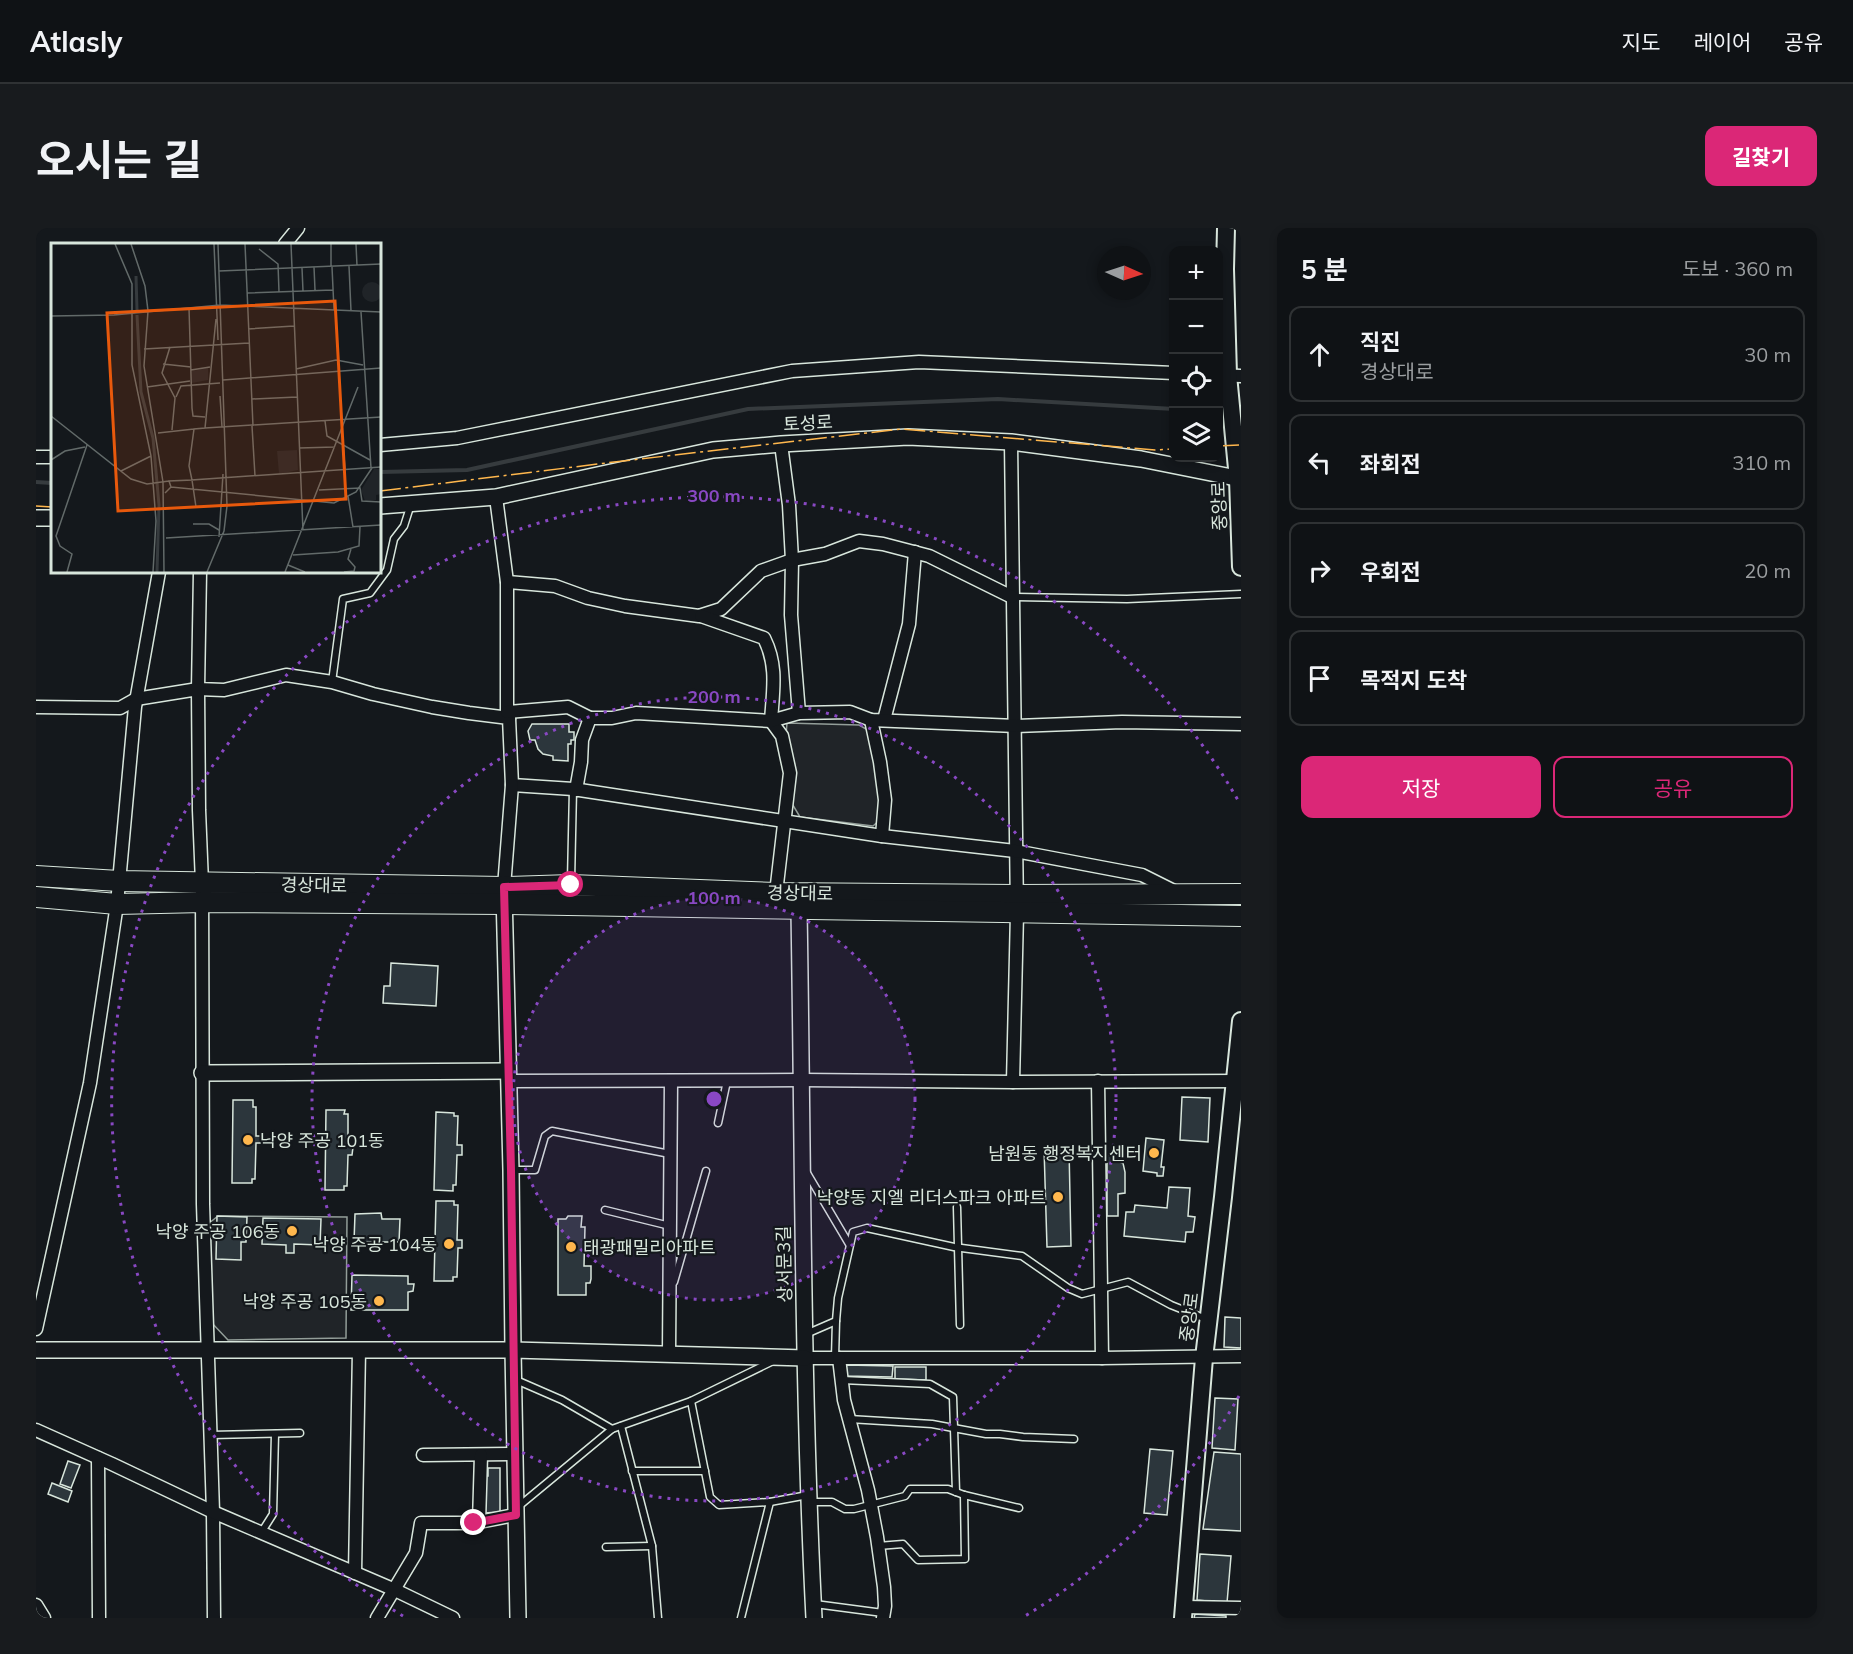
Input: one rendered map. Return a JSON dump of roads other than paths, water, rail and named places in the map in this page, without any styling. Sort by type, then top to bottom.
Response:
[{"type":"main road","name":"중앙로","points":[[1226,228],[1225,269],[1229,375],[1239,479],[1241,567]]},
{"type":"main road","name":"경상대로","points":[[36,876],[119,882],[202,893],[504,896],[799,910],[1017,904],[1179,894],[1241,894]]},
{"type":"main road","name":"경상대로","points":[[504,896],[571,885],[776,892],[1241,916]]},
{"type":"main road","name":"경상대로","points":[[36,897],[117,904],[202,893]]},
{"type":"main road","name":"중앙로","points":[[1184,1612],[1204,1358],[1238,1081],[1241,1021]]},
{"type":"street","points":[[286,243],[298,228]]},
{"type":"street","points":[[381,445],[457,438],[792,371],[919,362],[1169,373]]},
{"type":"street","name":"토성로","points":[[381,506],[496,497],[713,450],[908,437],[1011,442],[1141,459],[1239,479]]},
{"type":"street","points":[[1011,442],[1017,904],[1013,1082]]},
{"type":"street","points":[[782,444],[789,505],[792,560],[791,615],[799,713]]},
{"type":"street","points":[[496,497],[507,582],[508,715],[512,785],[504,896],[518,1618]]},
{"type":"street","points":[[699,616],[721,609],[761,571],[792,560],[825,554],[859,541],[883,544],[929,556],[1012,597]]},
{"type":"street","points":[[884,720],[909,624],[915,552]]},
{"type":"street","points":[[36,1329],[90,1083],[117,904],[136,699],[159,573]]},
{"type":"street","points":[[200,573],[198,689],[202,893],[203,1204],[213,1512],[214,1618]]},
{"type":"street","points":[[507,582],[555,586],[588,598],[625,606],[699,616],[764,638],[771,653],[774,678],[771,721],[782,736],[790,773],[776,892]]},
{"type":"street","points":[[36,707],[120,708],[136,699],[198,689],[224,690],[286,675],[332,682],[373,694],[469,714],[508,715],[568,707],[590,718],[612,718],[636,713],[771,721],[799,713],[850,712],[871,720],[1016,726],[1122,722],[1241,724]]},
{"type":"street","points":[[574,790],[581,762],[582,740],[590,718]]},
{"type":"street","points":[[871,720],[885,800],[882,836]]},
{"type":"street","points":[[512,785],[574,790],[882,836],[1015,851],[1142,875],[1179,894]]},
{"type":"street","name":"상서문3길","points":[[799,910],[804,1335],[813,1611]]},
{"type":"street","points":[[202,1073],[508,1076],[671,1081],[1238,1081]]},
{"type":"street","points":[[669,1354],[671,1081]]},
{"type":"street","points":[[1098,1081],[1102,1358]]},
{"type":"street","points":[[36,1350],[513,1350],[805,1358],[1204,1358],[1241,1356]]},
{"type":"street","points":[[355,1573],[359,1350]]},
{"type":"street","points":[[837,1358],[844,1400],[871,1504],[884,1587],[883,1615]]},
{"type":"street","points":[[36,1430],[213,1512],[395,1590],[453,1618]]},
{"type":"street","points":[[423,1455],[515,1454]]},
{"type":"street","points":[[479,1522],[481,1455]]},
{"type":"street","points":[[98,1458],[99,1618]]},
{"type":"street","points":[[377,1618],[416,1553],[421,1523],[479,1522],[515,1512]]},
{"type":"street","points":[[36,1605],[44,1618]]},
{"type":"street","points":[[1184,1612],[1241,1608]]},
{"type":"lane","points":[[332,682],[343,599],[370,593],[387,570],[394,539],[404,526],[411,504]]},
{"type":"lane","points":[[1012,597],[1127,599],[1241,594]]},
{"type":"lane","points":[[571,885],[574,790]]},
{"type":"lane","points":[[718,1123],[727,1080]]},
{"type":"lane","points":[[511,1170],[535,1170],[545,1136],[552,1131],[670,1154]]},
{"type":"lane","points":[[802,1165],[849,1245]]},
{"type":"lane","points":[[669,1300],[706,1171]]},
{"type":"lane","points":[[957,1207],[960,1325]]},
{"type":"lane","points":[[605,1209],[669,1226]]},
{"type":"lane","points":[[837,1358],[838,1298],[849,1245],[853,1232],[867,1228],[957,1247],[1022,1256],[1068,1288],[1082,1294],[1128,1282],[1171,1305],[1209,1321]]},
{"type":"lane","points":[[804,1335],[836,1321]]},
{"type":"lane","points":[[515,1512],[612,1429],[691,1401],[782,1357]]},
{"type":"lane","points":[[514,1379],[562,1400],[612,1429]]},
{"type":"lane","points":[[842,1380],[930,1384],[953,1397],[956,1492]]},
{"type":"lane","points":[[691,1401],[710,1497],[719,1505],[808,1498],[832,1502],[845,1509],[905,1496],[910,1489],[948,1489],[964,1496],[1018,1508]]},
{"type":"lane","points":[[849,1419],[932,1424],[986,1434],[1074,1439]]},
{"type":"lane","points":[[621,1426],[652,1546],[658,1618]]},
{"type":"lane","points":[[210,1435],[300,1433]]},
{"type":"lane","points":[[261,1533],[273,1515],[275,1434]]},
{"type":"lane","points":[[632,1471],[705,1472]]},
{"type":"lane","points":[[878,1546],[903,1544],[918,1560],[965,1558],[964,1496]]},
{"type":"lane","points":[[741,1618],[770,1502]]},
{"type":"lane","points":[[606,1547],[652,1546]]},
{"type":"lane","points":[[813,1611],[883,1615]]},
{"type":"waterway","points":[[381,472],[467,470],[748,409],[998,399],[1169,409]]},
{"type":"waterway","points":[[36,482],[51,483]]},
{"type":"place","name":"낙양 주공 101동","points":[[248,1140]]},
{"type":"place","name":"남원동 행정복지센터","points":[[1154,1153]]},
{"type":"place","name":"낙양동 지엘 리더스파크 아파트","points":[[1058,1197]]},
{"type":"place","name":"낙양 주공 106동","points":[[292,1231]]},
{"type":"place","name":"낙양 주공 104동","points":[[449,1244]]},
{"type":"place","name":"태광패밀리아파트","points":[[571,1247]]},
{"type":"place","name":"낙양 주공 105동","points":[[379,1301]]}]
